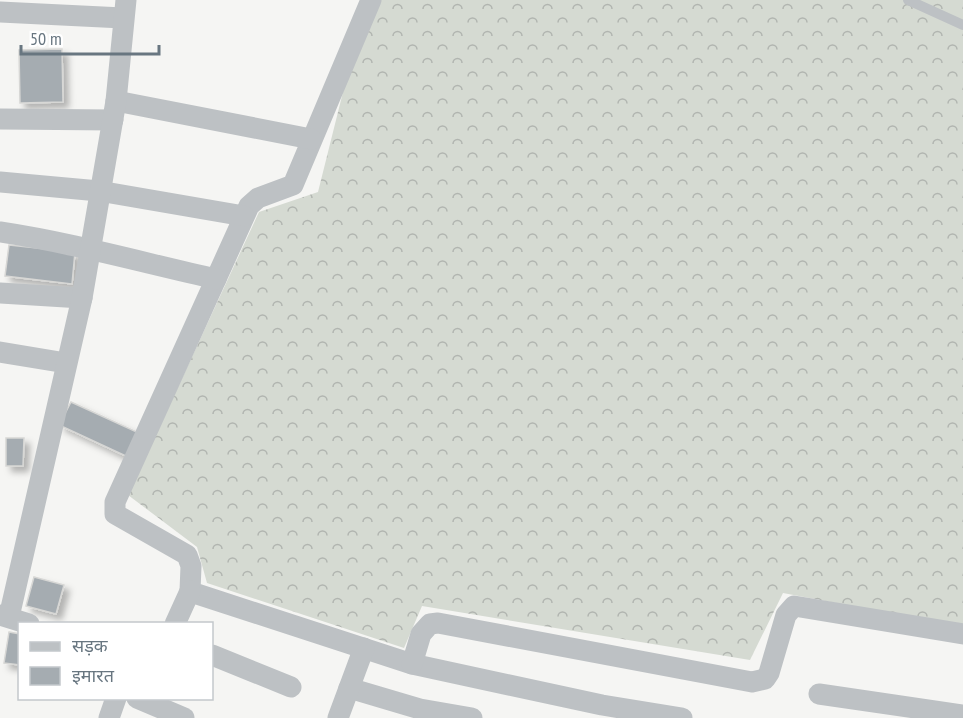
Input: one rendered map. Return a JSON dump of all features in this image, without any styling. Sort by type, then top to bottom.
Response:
[{"type":"street","points":[[176,622],[190,591],[191,566],[187,555],[119,519],[113,509],[244,216],[252,202],[293,185],[369,0]]},
{"type":"street","points":[[0,12],[125,9],[115,111],[82,298],[4,616],[23,622]]},
{"type":"street","points":[[0,118],[115,111],[311,139]]},
{"type":"street","points":[[0,182],[99,192],[244,216]]},
{"type":"street","points":[[0,232],[52,240],[90,251],[216,279]]},
{"type":"street","points":[[0,293],[82,298]]},
{"type":"street","points":[[0,352],[66,363]]},
{"type":"street","points":[[190,591],[412,664],[602,705],[682,718]]},
{"type":"street","points":[[412,664],[421,634],[430,624],[438,623],[752,682],[765,679],[769,673],[786,615],[794,606],[963,634]]},
{"type":"street","points":[[338,718],[364,648]]},
{"type":"street","points":[[213,655],[291,687]]},
{"type":"street","points":[[349,688],[420,709],[472,718]]},
{"type":"street","points":[[819,694],[963,715]]},
{"type":"street","points":[[108,718],[116,700]]},
{"type":"street","points":[[139,700],[184,718]]},
{"type":"lane","points":[[908,0],[963,25]]},
{"type":"green space","points":[[366,0],[963,0],[963,627],[783,593],[750,660],[422,606],[404,648],[207,583],[197,547],[128,495],[259,212],[318,192]]},
{"type":"building","points":[[62,49],[63,102],[20,103],[19,50]]},
{"type":"building","points":[[9,245],[75,252],[72,284],[5,276]]},
{"type":"building","points":[[71,402],[139,433],[128,457],[59,425]]},
{"type":"building","points":[[6,438],[24,438],[23,466],[6,466]]},
{"type":"building","points":[[34,577],[64,585],[56,614],[26,606]]},
{"type":"building","points":[[9,632],[18,634],[18,665],[4,663]]}]
